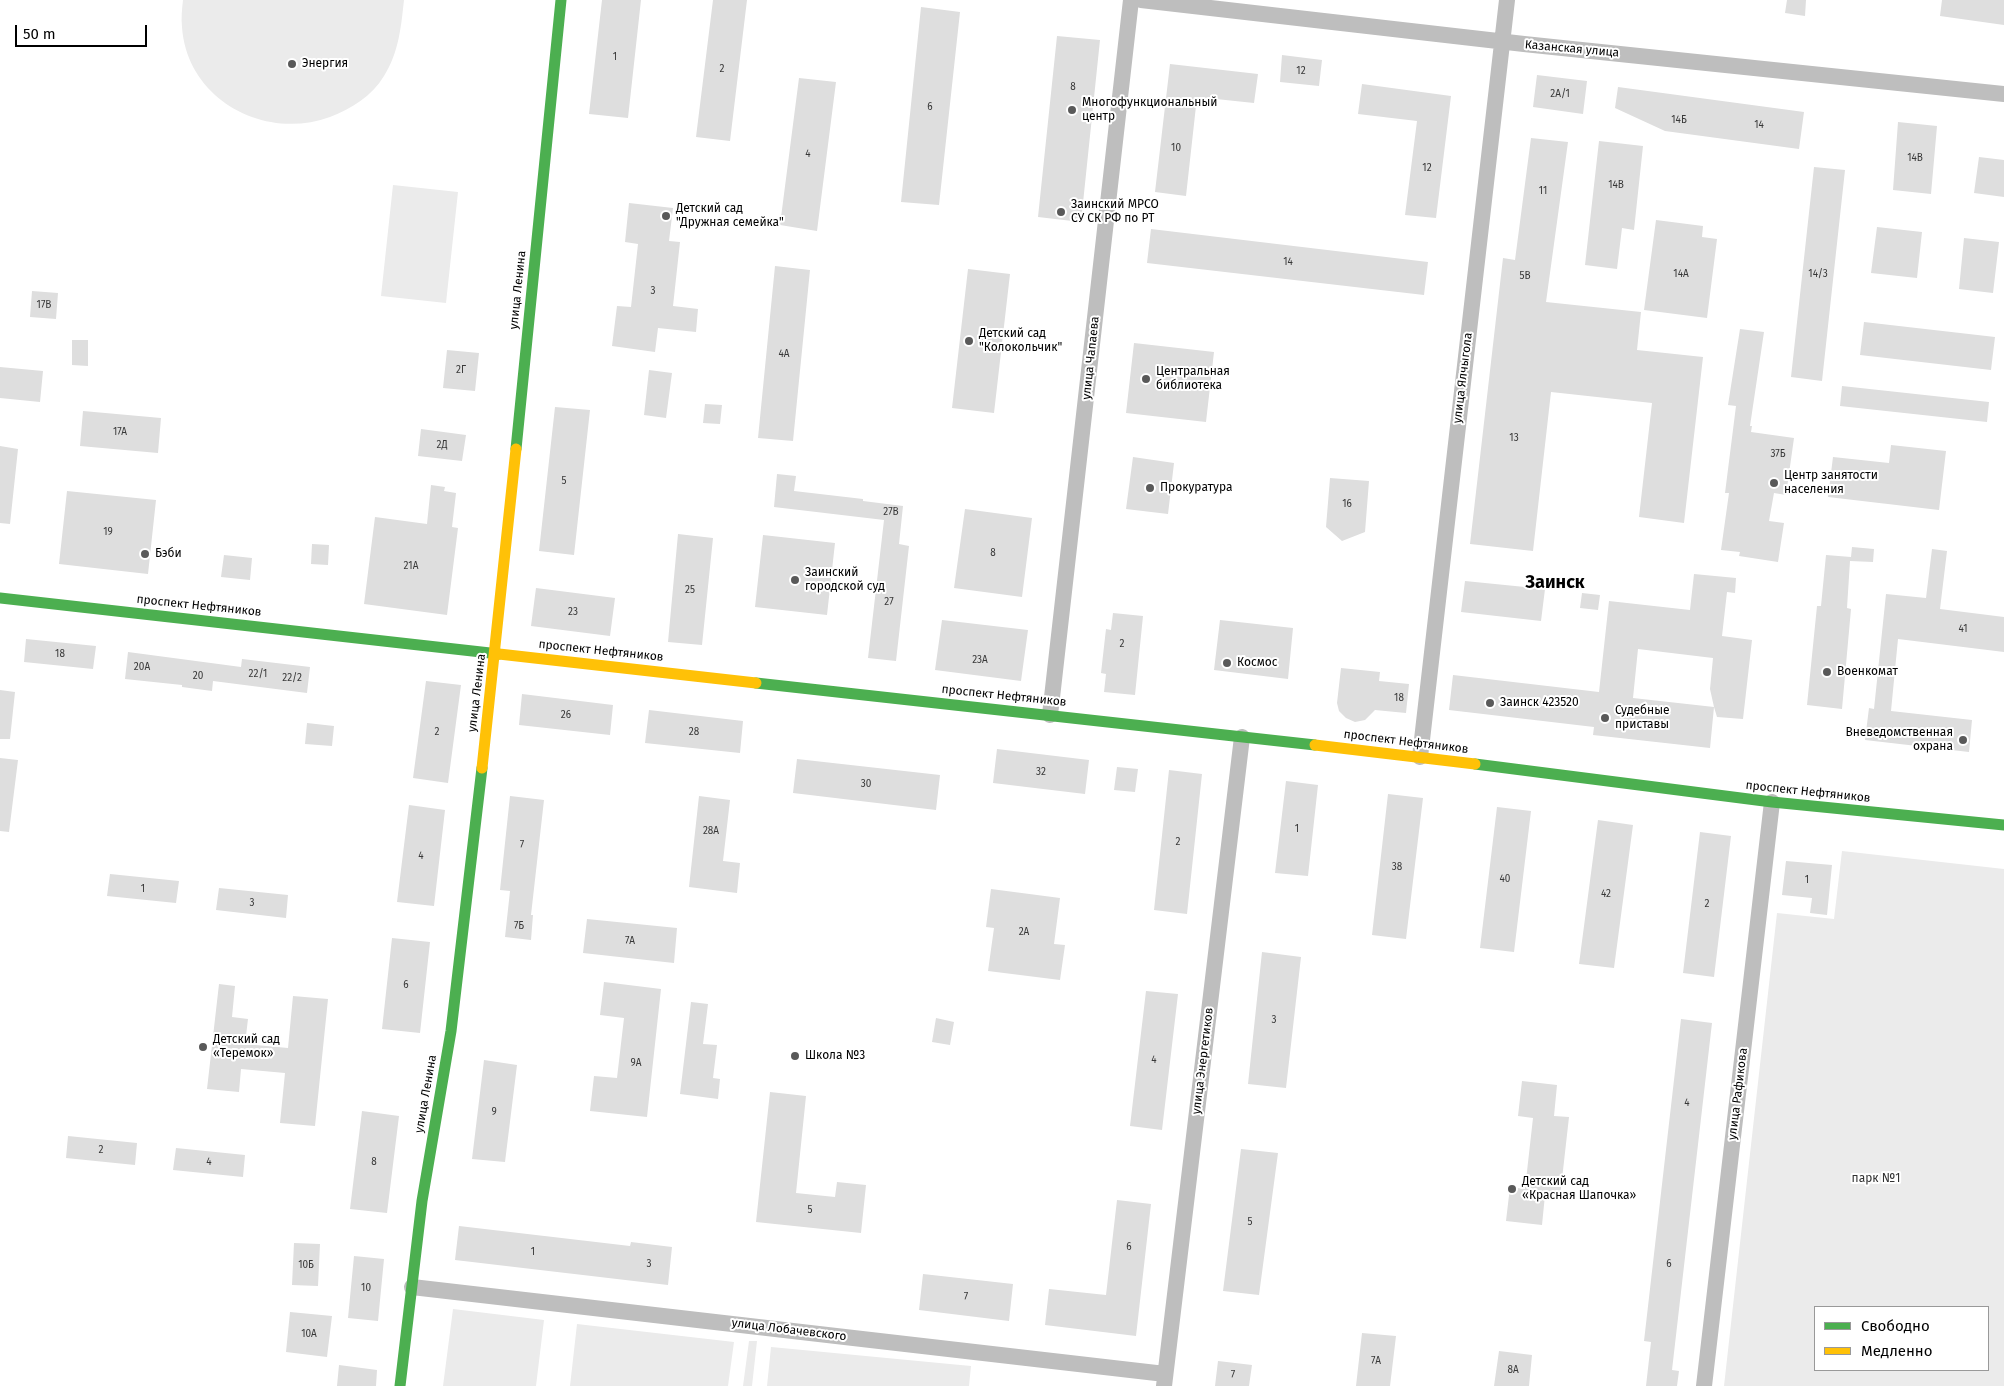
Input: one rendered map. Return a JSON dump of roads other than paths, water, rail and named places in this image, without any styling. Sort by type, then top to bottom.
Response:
[{"type":"main road","name":"улица Ленина","points":[[400,1386],[422,1201],[451,1031],[496,653],[561,0]]},
{"type":"main road","name":"проспект Нефтяников","points":[[0,598],[1420,756],[1772,802],[2004,825]]},
{"type":"street","name":"улица Чапаева","points":[[1050,715],[1131,0]]},
{"type":"street","name":"Казанская улица","points":[[1141,0],[1502,42],[2004,94]]},
{"type":"street","name":"улица Ялчыгола","points":[[1420,756],[1507,0]]},
{"type":"street","name":"улица Энергетиков","points":[[1165,1380],[1242,737]]},
{"type":"street","name":"улица Рафикова","points":[[1704,1386],[1772,802]]},
{"type":"street","name":"улица Лобачевского","points":[[412,1287],[1165,1380]]},
{"type":"place","name":"Энергия","points":[[292,64]]},
{"type":"place","name":"Многофункциональный центр","points":[[1072,110]]},
{"type":"place","name":"Заинский МРСО СУ СК РФ по РТ","points":[[1061,212]]},
{"type":"place","name":"Детский сад \"Дружная семейка\"","points":[[666,216]]},
{"type":"place","name":"Детский сад \"Колокольчик\"","points":[[969,341]]},
{"type":"place","name":"Центральная библиотека","points":[[1146,379]]},
{"type":"place","name":"Центр занятости населения","points":[[1774,483]]},
{"type":"place","name":"Прокуратура","points":[[1150,488]]},
{"type":"place","name":"Бэби","points":[[145,554]]},
{"type":"place","name":"Заинский городской суд","points":[[795,580]]},
{"type":"place","name":"Космос","points":[[1227,663]]},
{"type":"place","name":"Военкомат","points":[[1827,672]]},
{"type":"place","name":"Заинск 423520","points":[[1490,703]]},
{"type":"place","name":"Судебные приставы","points":[[1605,718]]},
{"type":"place","name":"Вневедомственная охрана","points":[[1963,740]]},
{"type":"place","name":"Детский сад «Теремок»","points":[[203,1047]]},
{"type":"place","name":"Школа №3","points":[[795,1056]]},
{"type":"place","name":"Детский сад «Красная Шапочка»","points":[[1512,1189]]},
{"type":"district","name":"Заинск","points":[[1555,583]]},
{"type":"park label","name":"парк №1","points":[[1876,1179]]}]
